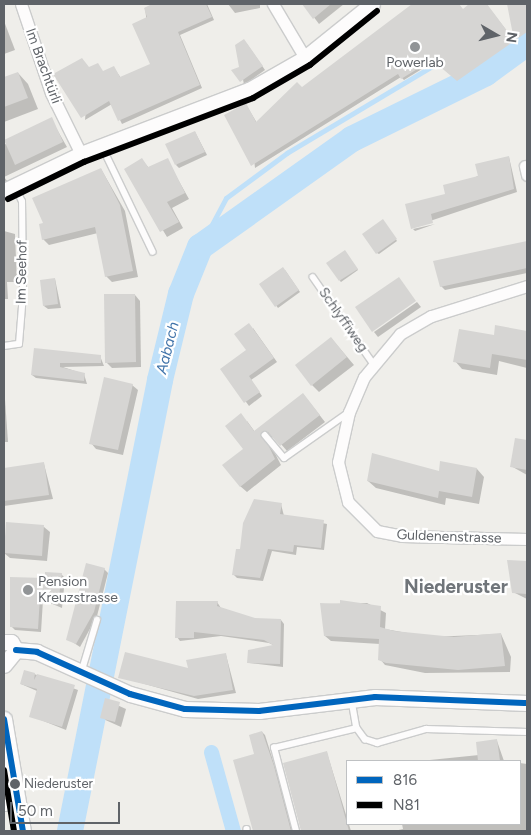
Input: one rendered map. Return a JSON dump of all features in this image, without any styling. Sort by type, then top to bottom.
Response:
[{"type":"street","name":"Im Brachtürli","points":[[21,4],[51,93],[81,154]]},
{"type":"street","points":[[273,4],[305,58]]},
{"type":"street","points":[[9,188],[81,154],[249,90],[305,58],[372,4]]},
{"type":"street","name":"Guldenenstrasse","points":[[527,286],[431,316],[400,334],[373,363],[350,412],[340,450],[339,477],[348,502],[364,522],[402,536],[527,540]]},
{"type":"street","points":[[4,664],[8,642],[37,652],[151,701],[218,712],[351,699],[408,697],[527,703]]},
{"type":"street","points":[[4,719],[23,831]]},
{"type":"street","points":[[4,805],[19,802]]},
{"type":"lane","points":[[102,146],[153,252]]},
{"type":"lane","name":"Im Seehof","points":[[4,346],[19,344],[23,294],[22,202],[9,188]]},
{"type":"lane","name":"Schlyffiweg","points":[[313,277],[373,363]]},
{"type":"lane","points":[[265,435],[284,458],[350,412]]},
{"type":"lane","points":[[85,672],[97,620]]},
{"type":"lane","points":[[351,699],[357,728],[365,740],[378,743],[426,729],[527,732]]},
{"type":"lane","points":[[296,831],[274,748],[357,728]]},
{"type":"building","points":[[152,4],[206,4],[212,17],[178,32],[200,85],[118,121],[109,101],[81,118],[53,74],[82,58],[89,67],[98,63],[103,71],[114,66],[120,77],[150,64],[132,24],[147,17],[144,8]]},
{"type":"building","points":[[302,4],[331,4],[313,19]]},
{"type":"building","points":[[412,4],[459,4],[463,9],[469,4],[487,4],[514,40],[507,4],[527,4],[527,32],[457,81],[432,60],[401,79],[398,74],[251,166],[224,115],[246,103],[256,122],[297,82],[302,87]]},
{"type":"building","points":[[244,39],[263,66],[240,82],[231,70],[239,67],[235,45]]},
{"type":"building","points":[[18,72],[28,98],[4,107],[4,77]]},
{"type":"building","points":[[52,117],[63,142],[15,165],[4,140]]},
{"type":"building","points":[[195,131],[205,152],[175,165],[165,144]]},
{"type":"building","points":[[509,156],[514,189],[431,214],[433,223],[411,229],[405,204],[445,194],[443,185],[478,176],[475,164]]},
{"type":"building","points":[[142,158],[148,167],[168,158],[185,193],[167,202],[179,222],[160,232],[124,169]]},
{"type":"building","points":[[101,168],[120,205],[133,271],[105,277],[95,227],[42,240],[39,224],[43,223],[32,198]]},
{"type":"building","points":[[383,219],[397,239],[376,254],[362,234]]},
{"type":"building","points":[[527,241],[527,268],[440,287],[433,261]]},
{"type":"building","points":[[345,250],[358,269],[339,281],[326,263]]},
{"type":"building","points":[[283,267],[299,290],[275,307],[259,284]]},
{"type":"building","points":[[399,277],[416,301],[372,332],[355,307]]},
{"type":"building","points":[[55,278],[58,304],[43,306],[40,280]]},
{"type":"building","points":[[104,294],[135,294],[136,362],[105,363]]},
{"type":"building","points":[[249,323],[274,358],[249,376],[260,392],[244,403],[220,369],[246,350],[234,334]]},
{"type":"building","points":[[495,325],[527,331],[527,360],[492,354],[490,368],[453,362],[459,329],[494,335]]},
{"type":"building","points":[[331,337],[347,357],[311,386],[295,365]]},
{"type":"building","points":[[34,348],[101,355],[101,363],[60,363],[60,367],[85,373],[84,381],[31,375]]},
{"type":"building","points":[[104,377],[133,384],[118,450],[89,444]]},
{"type":"building","points":[[303,393],[320,415],[280,446],[268,432],[262,432],[275,459],[240,487],[222,465],[243,449],[225,426],[241,413],[254,431]]},
{"type":"building","points":[[515,438],[527,440],[527,470],[510,467]]},
{"type":"building","points":[[372,453],[439,471],[440,461],[477,468],[472,497],[439,491],[438,498],[367,481]]},
{"type":"building","points":[[44,462],[49,495],[4,501],[4,468]]},
{"type":"building","points":[[254,499],[282,503],[280,514],[324,520],[321,548],[294,545],[293,552],[268,549],[260,578],[232,575],[236,549],[240,549],[243,523]]},
{"type":"building","points":[[6,522],[44,525],[42,556],[4,553]]},
{"type":"building","points":[[507,560],[527,561],[527,594],[512,593]]},
{"type":"building","points":[[86,563],[105,568],[94,612],[76,644],[66,640]]},
{"type":"building","points":[[45,572],[62,573],[58,605],[40,597],[38,629],[10,627],[10,577],[45,578]]},
{"type":"building","points":[[340,600],[381,606],[380,627],[394,631],[454,637],[501,633],[505,666],[458,670],[386,663],[378,660],[379,639],[324,636],[320,603],[340,604]]},
{"type":"building","points":[[176,601],[218,601],[217,606],[255,618],[281,619],[280,664],[247,663],[248,650],[273,645],[264,640],[194,632],[194,638],[175,638]]},
{"type":"building","points":[[125,652],[188,668],[186,660],[226,653],[233,690],[194,696],[118,678]]},
{"type":"building","points":[[24,670],[35,673],[34,680],[37,674],[75,685],[62,727],[29,717],[37,689],[20,684]]},
{"type":"building","points":[[105,698],[120,702],[115,722],[100,718]]},
{"type":"building","points":[[262,731],[274,766],[291,831],[253,831],[233,760],[254,754],[249,735]]},
{"type":"building","points":[[497,739],[500,760],[478,760],[476,742]]},
{"type":"building","points":[[327,751],[349,831],[301,831],[283,763]]},
{"type":"waterway","name":"Aabach","points":[[70,831],[160,380],[181,294],[200,247],[352,139],[486,73],[527,43]]},
{"type":"waterway","points":[[200,247],[226,198],[287,153],[441,61]]},
{"type":"waterway","points":[[211,752],[233,831]]},
{"type":"transit line","name":"N81","points":[[8,199],[84,162],[253,98],[310,65],[377,11]]},
{"type":"transit line","name":"816","points":[[16,650],[37,652],[130,694],[185,709],[259,711],[375,697],[527,703]]},
{"type":"transit line","name":"816","points":[[4,719],[23,831]]},
{"type":"transit line","name":"N81","points":[[4,770],[14,831]]},
{"type":"place","name":"Powerlab","points":[[415,47]]},
{"type":"place","name":"Pension Kreuzstrasse","points":[[28,590]]},
{"type":"place","name":"Niederuster","points":[[15,784]]},
{"type":"district","name":"Niederuster","points":[[456,587]]}]
